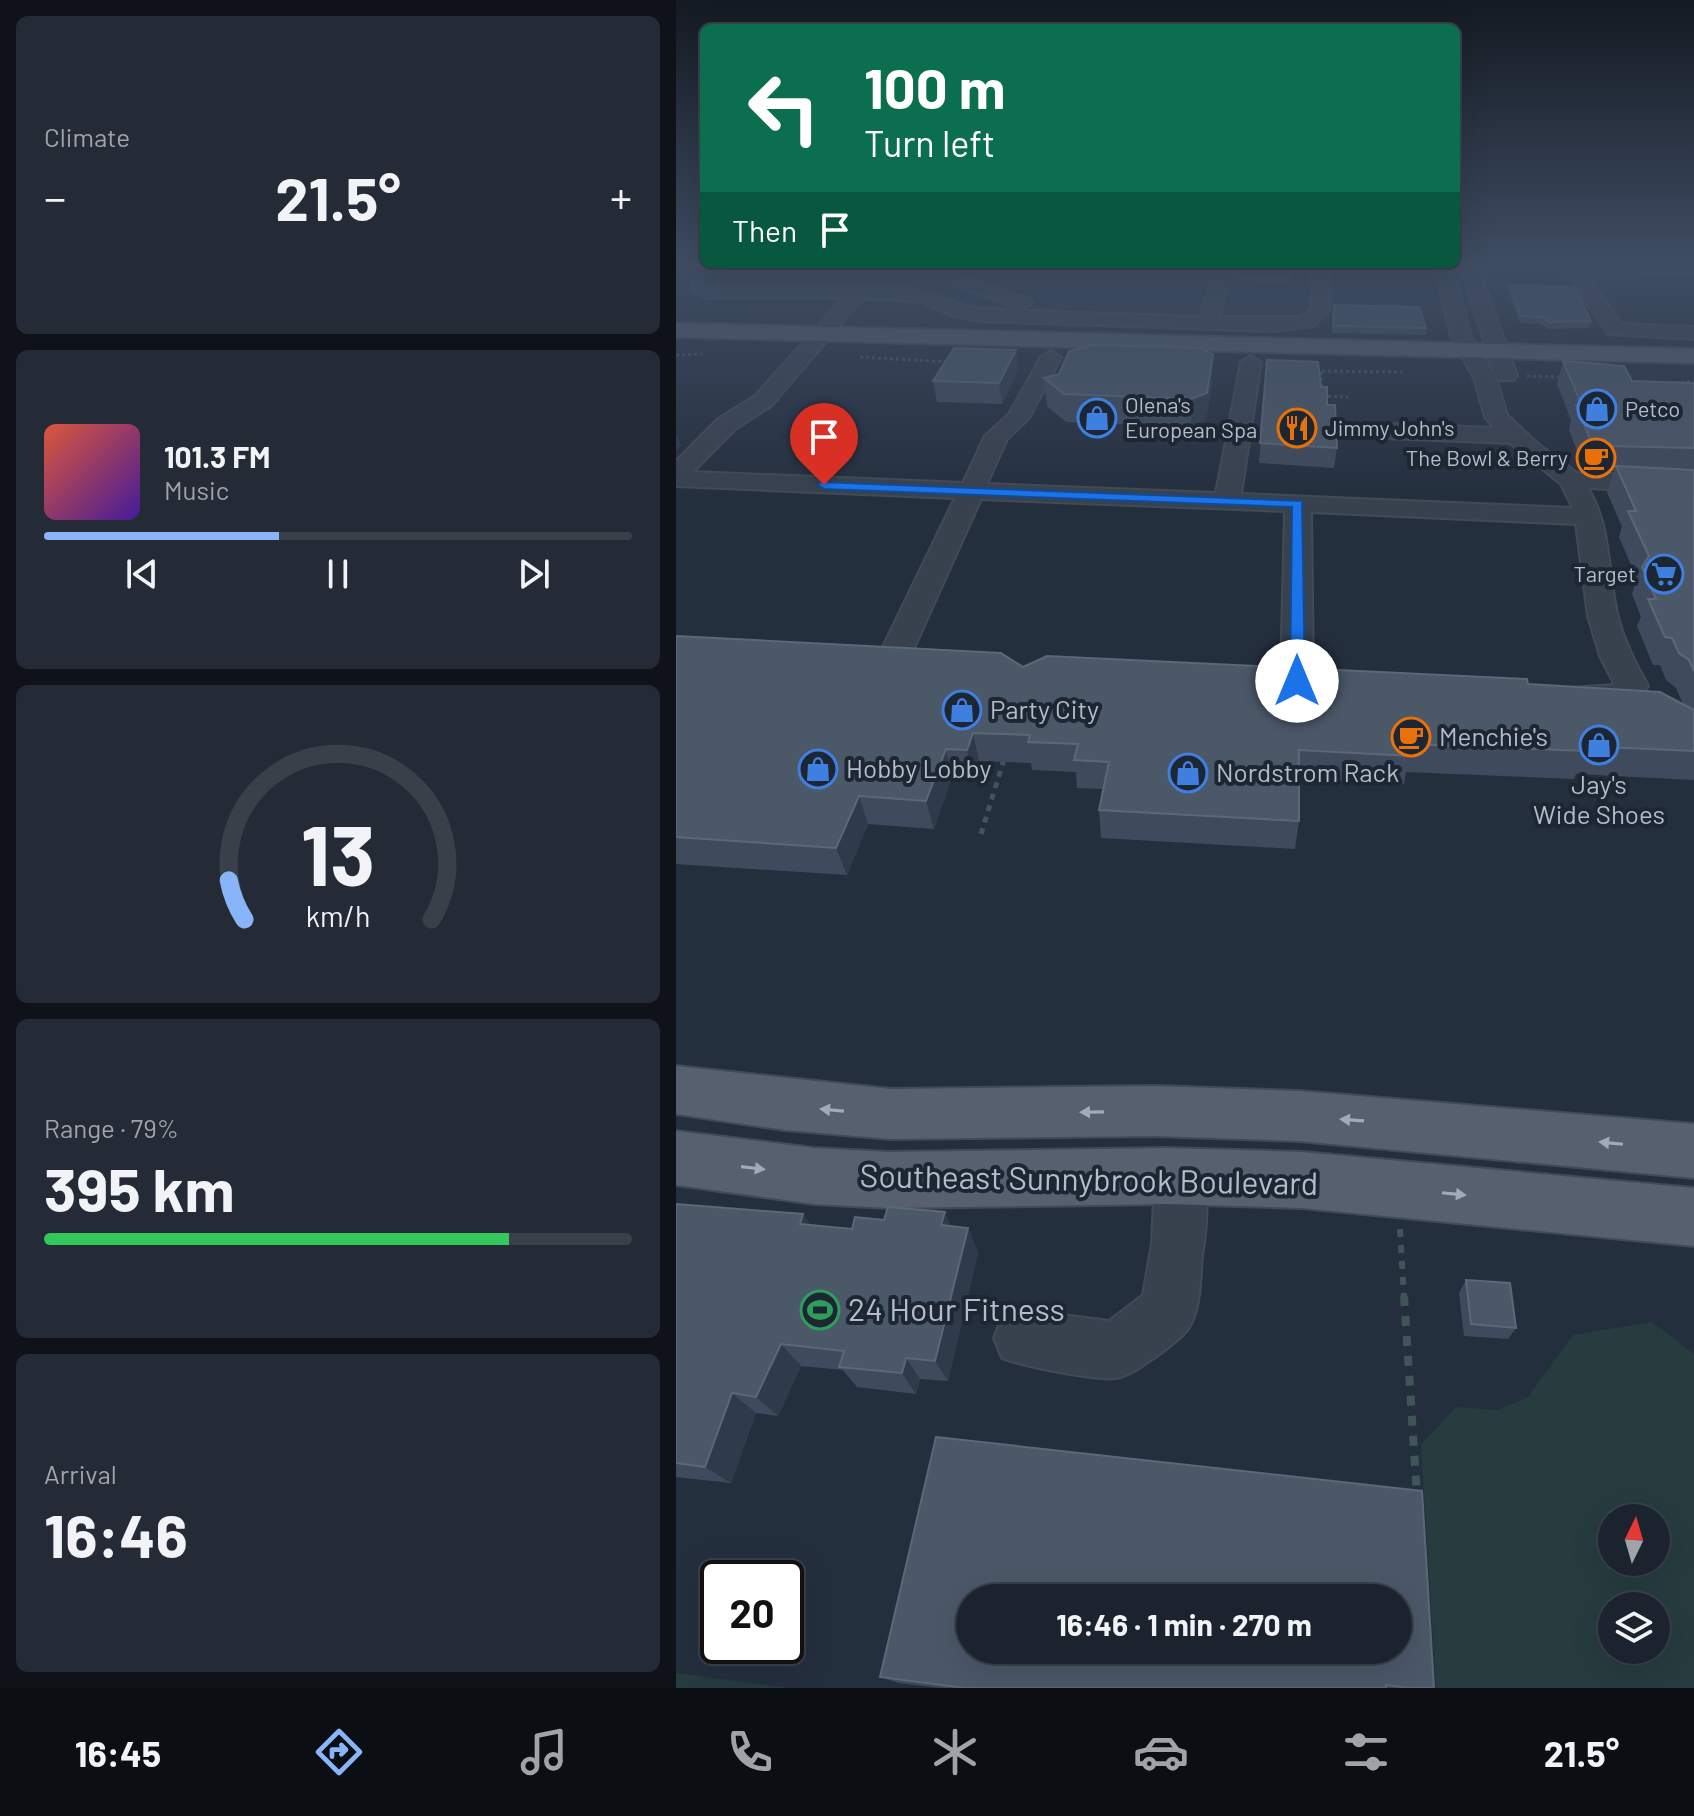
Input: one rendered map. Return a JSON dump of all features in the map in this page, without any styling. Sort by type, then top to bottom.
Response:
[{"type":"main road","points":[[788,341],[1250,366],[1694,356]]},
{"type":"main road","points":[[683,351],[801,342],[1487,359],[1687,378]]},
{"type":"main road","points":[[676,1090],[785,1105],[891,1114],[1155,1111],[1299,1116],[1692,1156]]},
{"type":"main road","name":"Southeast Sunnybrook Boulevard","points":[[676,1158],[814,1176],[888,1180],[1180,1176],[1398,1188],[1694,1217]]},
{"type":"lane","points":[[1475,341],[1487,359]]},
{"type":"lane","points":[[1483,341],[1496,417],[1571,480],[1587,517],[1603,616],[1616,656],[1632,686],[1625,695],[1553,693]]},
{"type":"lane","points":[[801,342],[743,398],[745,408],[700,435],[676,477],[1587,517]]},
{"type":"lane","points":[[924,661],[879,659],[972,491],[997,436],[1018,418],[1051,357]]},
{"type":"lane","points":[[1227,501],[1250,366]]},
{"type":"lane","points":[[1361,430],[1518,436]]},
{"type":"lane","points":[[1571,480],[1694,485]]},
{"type":"lane","points":[[1298,504],[1298,681]]},
{"type":"lane","points":[[1022,1338],[1117,1350],[1168,1310],[1178,1244],[1180,1176]]},
{"type":"path","points":[[676,355],[683,351]]},
{"type":"path","points":[[871,360],[959,362]]},
{"type":"path","points":[[1250,366],[1388,373]]},
{"type":"path","points":[[1321,372],[1322,396],[1348,397]]},
{"type":"path","points":[[1553,377],[1566,378]]},
{"type":"path","points":[[1670,383],[1687,378],[1694,381]]},
{"type":"path","points":[[981,834],[1009,743]]},
{"type":"path","points":[[1398,1188],[1417,1501]]},
{"type":"green space","points":[[1652,1322],[1694,1354],[1694,1688],[1436,1688],[1421,1445],[1456,1407],[1498,1410],[1528,1397],[1573,1335]]},
{"type":"green space","points":[[676,1673],[789,1688],[676,1688]]},
{"type":"building","points":[[1094,345],[1201,348],[1213,355],[1207,393],[1191,399],[1064,394],[1044,378],[1059,374],[1069,351]]},
{"type":"building","points":[[954,348],[1016,350],[999,383],[933,381]]},
{"type":"building","points":[[1267,360],[1318,362],[1321,387],[1327,387],[1327,405],[1335,405],[1337,448],[1260,443]]},
{"type":"building","points":[[1563,361],[1624,366],[1632,381],[1694,383],[1694,448],[1606,446],[1604,440],[1590,439],[1576,405],[1582,406]]},
{"type":"building","name":"Target","points":[[1616,466],[1694,470],[1694,671],[1689,660],[1679,653],[1672,638],[1665,637],[1648,599],[1656,599],[1642,567],[1649,556],[1628,511],[1636,511]]},
{"type":"building","points":[[676,636],[1001,653],[1023,667],[1047,656],[1527,679],[1528,684],[1660,692],[1694,710],[1694,751],[1583,746],[1585,751],[1408,744],[1410,756],[1299,750],[1299,821],[1099,810],[1109,762],[1074,760],[1078,744],[1028,742],[1030,735],[973,733],[967,750],[946,749],[926,801],[859,796],[836,848],[676,837]]},
{"type":"building","name":"24 Hour Fitness","points":[[676,1204],[803,1214],[800,1224],[852,1229],[855,1217],[884,1220],[888,1207],[945,1212],[941,1225],[968,1228],[935,1361],[906,1358],[902,1373],[839,1367],[844,1351],[781,1344],[756,1397],[732,1393],[705,1467],[676,1463]]},
{"type":"building","points":[[1466,1280],[1510,1283],[1516,1328],[1471,1324]]},
{"type":"building","points":[[936,1437],[1422,1491],[1434,1688],[1386,1685],[1386,1688],[965,1688],[880,1677]]},
{"type":"place","name":"Petco","points":[[1597,409]]},
{"type":"place","name":"Olena's European Spa","points":[[1097,418]]},
{"type":"place","name":"Jimmy John's","points":[[1297,428]]},
{"type":"place","name":"The Bowl & Berry","points":[[1596,458]]},
{"type":"place","name":"Target","points":[[1664,574]]},
{"type":"place","name":"Party City","points":[[962,710]]},
{"type":"place","name":"Menchie's","points":[[1411,737]]},
{"type":"place","name":"Jay's Wide Shoes","points":[[1599,745]]},
{"type":"place","name":"Hobby Lobby","points":[[818,769]]},
{"type":"place","name":"Nordstrom Rack","points":[[1188,773]]},
{"type":"place","name":"24 Hour Fitness","points":[[820,1310]]},
{"type":"route","points":[[824,485],[1298,504],[1297,681]]}]
